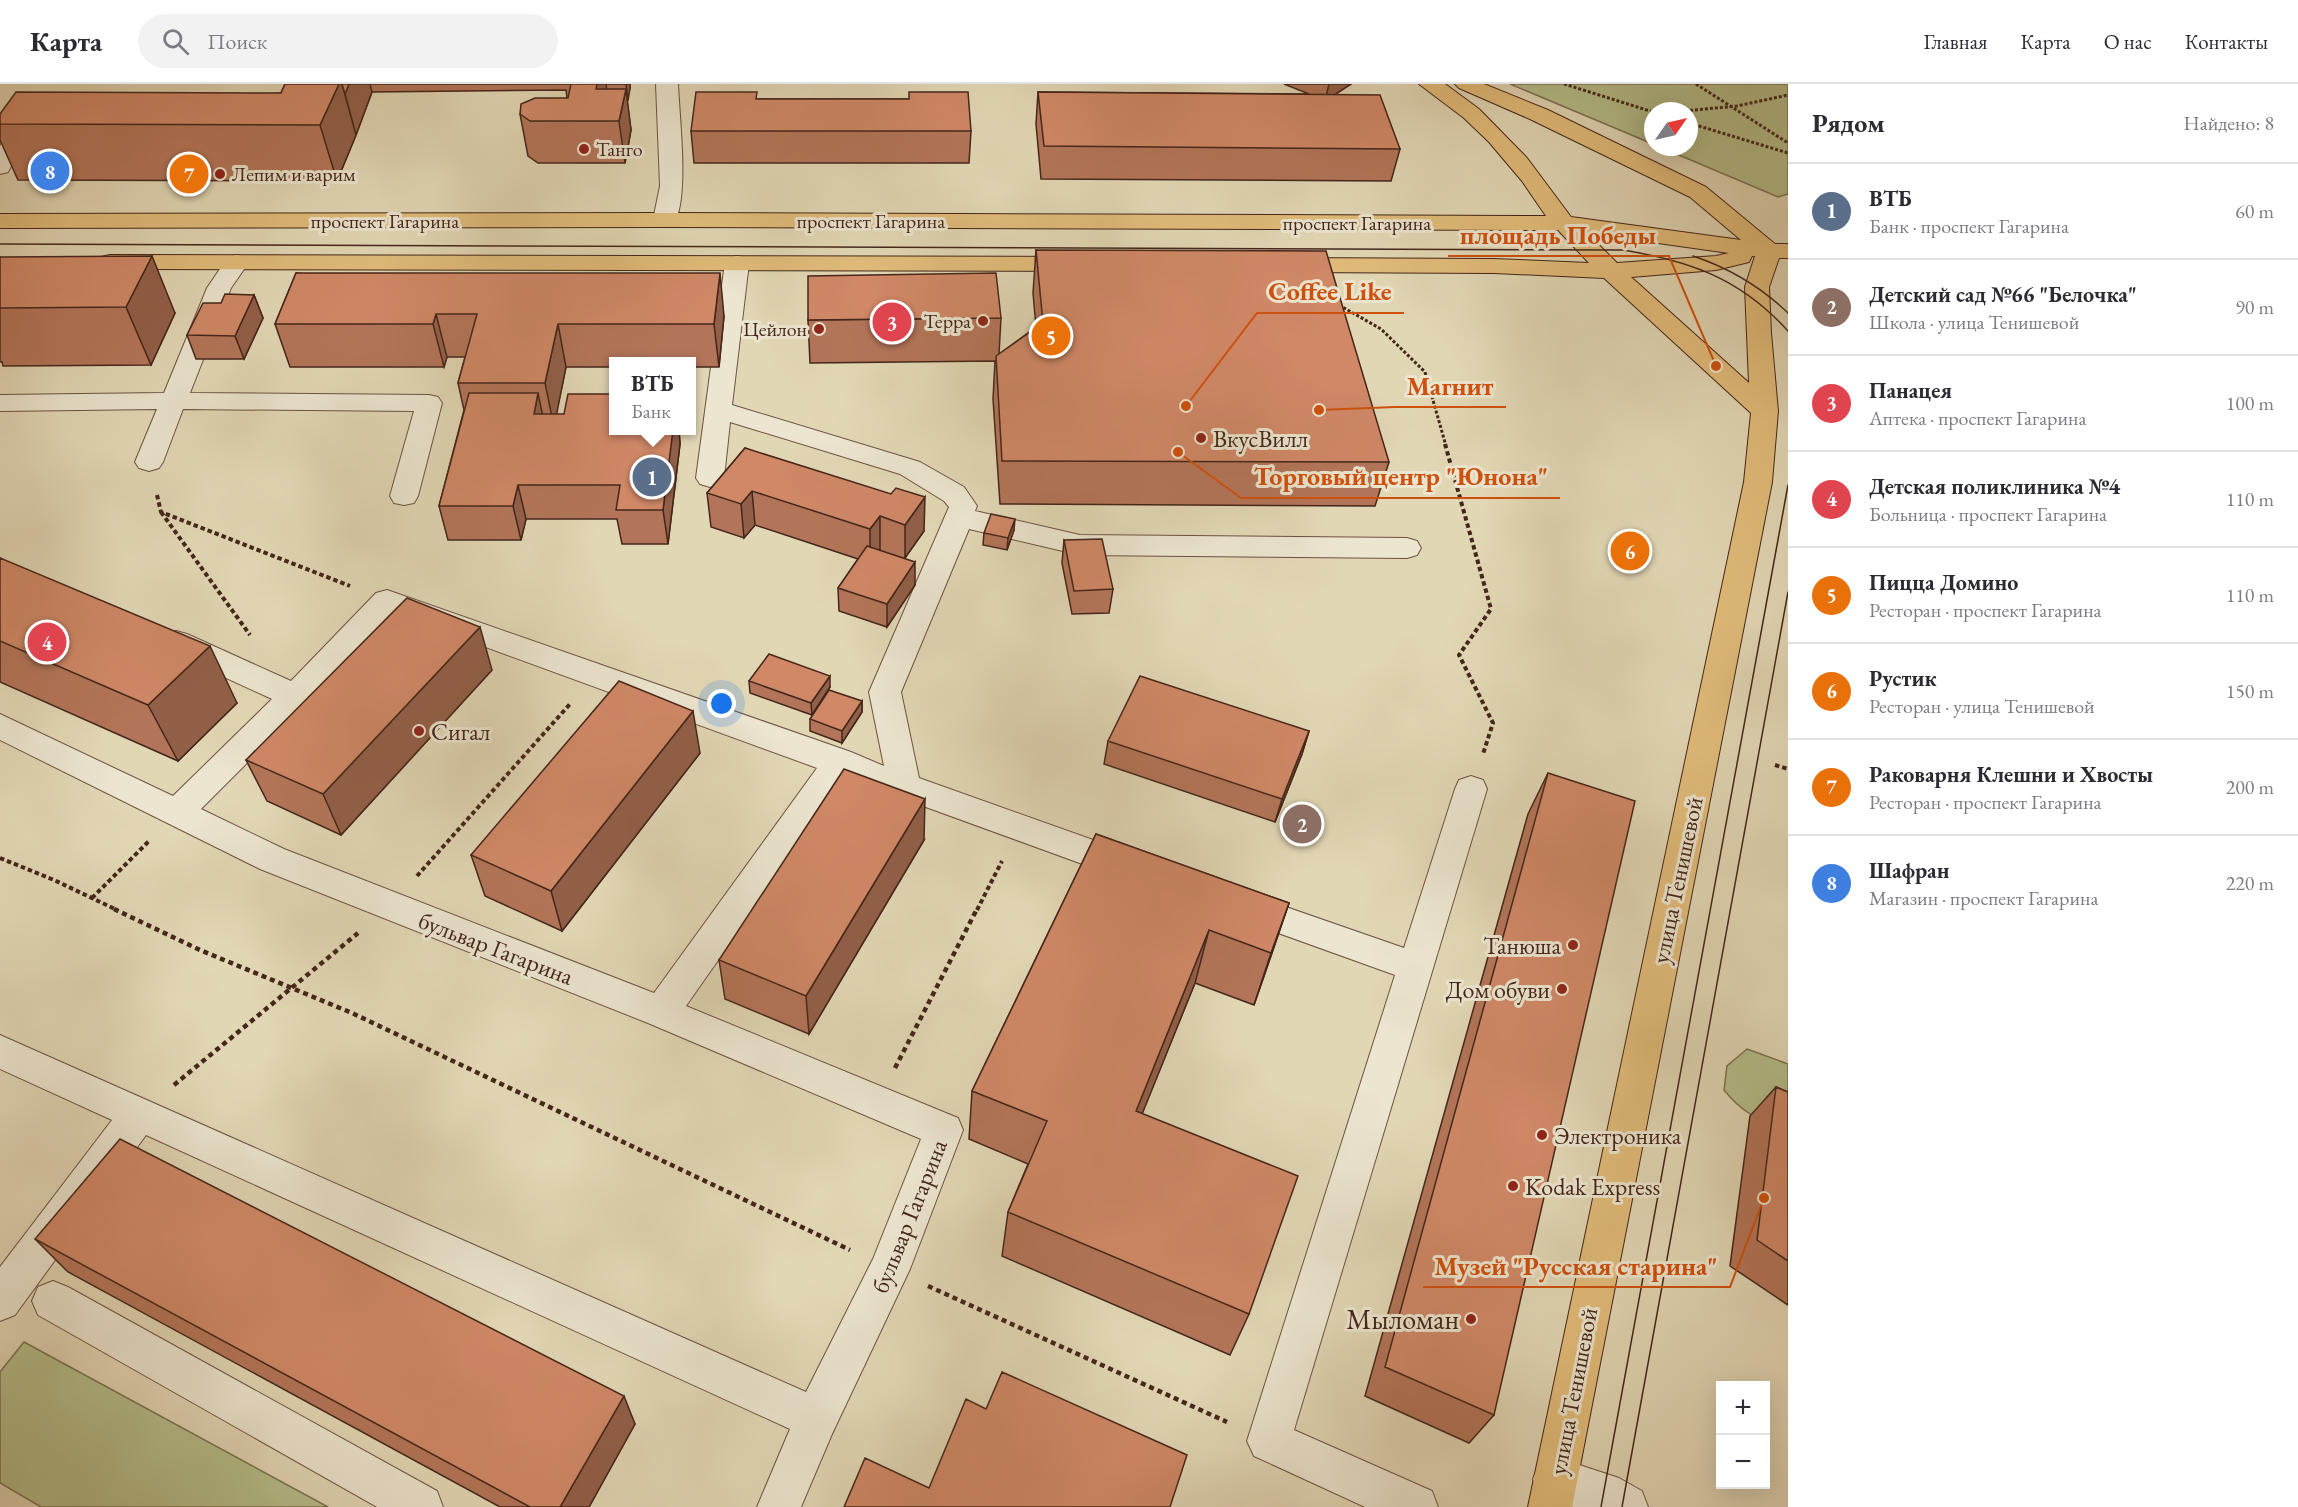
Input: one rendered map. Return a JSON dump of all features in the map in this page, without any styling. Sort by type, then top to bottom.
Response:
[{"type":"main road","points":[[1430,84],[1446,93],[1497,138],[1529,176],[1564,224],[1610,271],[1765,411]]},
{"type":"main road","points":[[1467,84],[1540,116],[1698,192],[1778,251]]},
{"type":"main road","name":"проспект Гагарина","points":[[0,221],[665,220],[1564,224],[1778,251]]},
{"type":"main road","name":"проспект Гагарина","points":[[1265,265],[1494,266],[1610,271],[1716,262],[1778,251]]},
{"type":"main road","name":"улица Тенишевой","points":[[1552,1493],[1758,482],[1765,411],[1756,287],[1778,251]]},
{"type":"main road","name":"проспект Гагарина","points":[[92,262],[1098,264]]},
{"type":"street","points":[[665,220],[671,186],[667,84]]},
{"type":"street","points":[[0,167],[24,121],[48,121]]},
{"type":"street","points":[[149,462],[219,288],[237,262]]},
{"type":"street","points":[[710,478],[736,287],[737,263]]},
{"type":"street","points":[[0,404],[173,401],[429,403],[405,496]]},
{"type":"street","points":[[719,410],[910,468],[954,494],[963,506],[885,692],[904,786]]},
{"type":"street","points":[[959,517],[1080,545],[1407,548]]},
{"type":"street","points":[[177,812],[295,696],[387,600],[1151,874]]},
{"type":"street","points":[[147,629],[295,696]]},
{"type":"street","name":"бульвар Гагарина","points":[[0,726],[272,859],[661,1012],[944,1130],[891,1269],[816,1419],[779,1507]]},
{"type":"street","points":[[661,1012],[840,761]]},
{"type":"street","points":[[1416,1507],[1269,1441],[1471,789]]},
{"type":"street","points":[[1217,898],[1416,967]]},
{"type":"street","points":[[0,1051],[816,1419]]},
{"type":"street","points":[[0,1301],[139,1114]]},
{"type":"street","points":[[53,1301],[421,1507]]},
{"type":"street","points":[[1552,1493],[1603,1494],[1626,1507]]},
{"type":"path","points":[[1564,84],[1644,109]]},
{"type":"path","points":[[1696,84],[1788,143]]},
{"type":"path","points":[[1698,110],[1731,107],[1788,95]]},
{"type":"path","points":[[1698,126],[1788,153]]},
{"type":"path","points":[[1334,302],[1381,329],[1425,372],[1491,609],[1459,655],[1494,723],[1471,789]]},
{"type":"path","points":[[149,462],[161,512],[255,641]]},
{"type":"path","points":[[161,512],[387,600]]},
{"type":"path","points":[[139,1114],[391,906],[596,675]]},
{"type":"path","points":[[1775,765],[1788,769]]},
{"type":"path","points":[[92,898],[177,812]]},
{"type":"path","points":[[878,1101],[1019,828]]},
{"type":"path","points":[[0,858],[92,898],[200,950],[352,1013],[891,1269]]},
{"type":"path","points":[[936,1290],[1269,1441]]},
{"type":"green space","points":[[1510,84],[1788,84],[1788,194],[1778,197],[1681,156],[1698,156],[1698,102],[1644,102],[1644,140]]},
{"type":"green space","points":[[1747,1049],[1788,1064],[1788,1130],[1745,1111],[1724,1090],[1727,1066]]},
{"type":"green space","points":[[24,1342],[328,1507],[41,1507],[0,1483],[0,1372]]},
{"type":"building","points":[[285,84],[339,84],[320,125],[0,124],[0,114],[16,92],[281,93]]},
{"type":"building","points":[[342,84],[349,84],[345,94]]},
{"type":"building","points":[[571,84],[597,84],[596,89],[626,89],[619,121],[530,121],[520,114],[521,104],[535,98],[568,98]]},
{"type":"building","points":[[696,92],[757,92],[756,99],[909,99],[909,92],[968,92],[971,131],[691,131]]},
{"type":"building","points":[[1038,92],[1380,95],[1400,149],[1044,146]]},
{"type":"building","points":[[1036,250],[1326,251],[1389,462],[1002,461],[996,356],[1043,323]]},
{"type":"building","points":[[152,256],[126,307],[0,308],[0,257]]},
{"type":"building","points":[[296,273],[720,273],[714,324],[558,324],[545,383],[458,383],[477,314],[436,314],[433,324],[275,324]]},
{"type":"building","points":[[996,273],[1001,318],[808,320],[808,276]]},
{"type":"building","points":[[225,294],[254,295],[235,336],[187,335],[203,303],[221,303]]},
{"type":"building","points":[[469,393],[538,393],[534,414],[564,414],[568,394],[609,394],[609,435],[672,435],[663,510],[616,510],[620,485],[518,485],[513,506],[439,506]]},
{"type":"building","points":[[745,448],[891,494],[896,488],[925,497],[905,525],[880,516],[870,529],[752,491],[741,504],[707,493]]},
{"type":"building","points":[[991,514],[1015,519],[1008,538],[984,533]]},
{"type":"building","points":[[1102,539],[1113,589],[1074,591],[1064,540]]},
{"type":"building","points":[[867,546],[915,562],[887,604],[838,588]]},
{"type":"building","points":[[0,558],[210,646],[148,705],[0,641]]},
{"type":"building","points":[[407,598],[480,627],[323,794],[246,760]]},
{"type":"building","points":[[769,654],[830,676],[811,703],[749,681]]},
{"type":"building","points":[[1140,676],[1309,731],[1282,799],[1108,741]]},
{"type":"building","points":[[619,681],[693,711],[551,891],[471,855]]},
{"type":"building","points":[[829,690],[862,701],[842,731],[810,719]]},
{"type":"building","points":[[844,769],[925,799],[806,996],[719,960]]},
{"type":"building","points":[[1548,773],[1635,801],[1494,1415],[1385,1367]]},
{"type":"building","points":[[1096,834],[1289,903],[1271,953],[1209,930],[1136,1111],[1298,1176],[1249,1314],[1008,1212],[1047,1121],[972,1091]]},
{"type":"building","points":[[1776,1087],[1788,1092],[1788,1261],[1757,1240]]},
{"type":"building","points":[[120,1139],[624,1396],[560,1507],[530,1507],[35,1239]]},
{"type":"building","points":[[1002,1372],[1187,1455],[1170,1507],[844,1507],[865,1458],[929,1488],[966,1399],[986,1409]]},
{"type":"tram line","points":[[0,244],[1623,250],[1671,260],[1713,275],[1752,298],[1788,331]]},
{"type":"tram line","points":[[1693,256],[1744,279],[1788,313]]},
{"type":"tram line","points":[[1601,1507],[1788,485]]},
{"type":"tram line","points":[[1622,1507],[1788,592]]},
{"type":"place","name":"Танго","points":[[584,149]]},
{"type":"place","name":"Шафран","points":[[50,171]]},
{"type":"place","name":"Раковарня Клешни и Хвосты","points":[[189,174]]},
{"type":"place","name":"Лепим и варим","points":[[220,174]]},
{"type":"place","name":"Терра","points":[[983,321]]},
{"type":"place","name":"Панацея","points":[[892,322]]},
{"type":"place","name":"Цейлон","points":[[819,329]]},
{"type":"place","name":"Пицца Домино","points":[[1051,336]]},
{"type":"place","name":"площадь Победы","points":[[1716,366]]},
{"type":"place","name":"Coffee Like","points":[[1186,406]]},
{"type":"place","name":"Магнит","points":[[1319,410]]},
{"type":"place","name":"ВкусВилл","points":[[1201,438]]},
{"type":"place","name":"Торговый центр \"Юнона\"","points":[[1178,452]]},
{"type":"place","name":"ВТБ","points":[[652,477]]},
{"type":"place","name":"Рустик","points":[[1630,551]]},
{"type":"place","name":"Детская поликлиника №4","points":[[47,642]]},
{"type":"place","name":"Сигал","points":[[419,731]]},
{"type":"place","name":"Детский сад №66 \"Белочка\"","points":[[1302,824]]},
{"type":"place","name":"Танюша","points":[[1573,945]]},
{"type":"place","name":"Дом обуви","points":[[1562,989]]},
{"type":"place","name":"Электроника","points":[[1542,1135]]},
{"type":"place","name":"Kodak Express","points":[[1513,1186]]},
{"type":"place","name":"Музей \"Русская старина\"","points":[[1764,1198]]},
{"type":"place","name":"Мыломан","points":[[1471,1319]]}]
